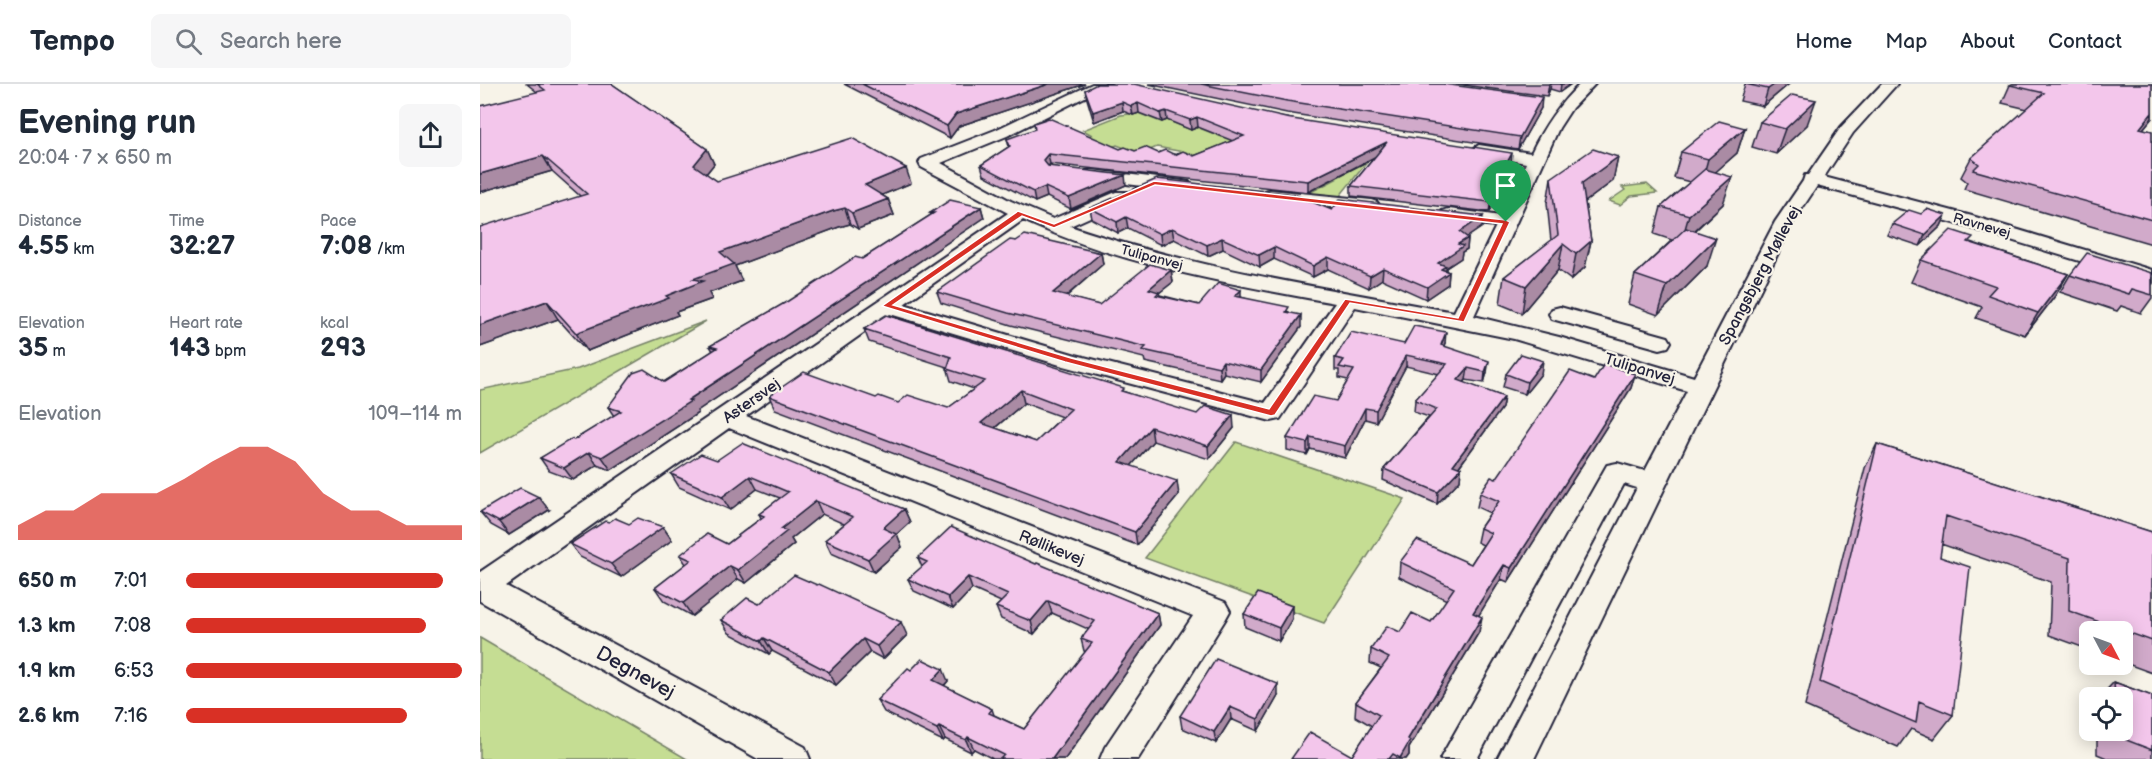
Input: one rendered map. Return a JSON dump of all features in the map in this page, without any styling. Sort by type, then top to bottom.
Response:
[{"type":"street","name":"Tulipanvej","points":[[1104,84],[1001,133],[927,163],[1021,213],[1113,247],[1217,274],[1461,321],[1580,349],[1701,387]]},
{"type":"street","points":[[1461,321],[1560,105],[1588,84]]},
{"type":"street","name":"Spangsbjerg Møllevej","points":[[1515,759],[1784,222],[1811,179],[1847,130],[1890,84]]},
{"type":"street","points":[[1466,148],[1536,159]]},
{"type":"street","points":[[1078,173],[1202,188]]},
{"type":"street","name":"Ravnevej","points":[[1811,179],[1965,220],[2152,277]]},
{"type":"street","points":[[1054,226],[1154,183]]},
{"type":"street","points":[[1250,193],[1390,208]]},
{"type":"street","name":"Astersvej","points":[[481,586],[1021,213]]},
{"type":"street","points":[[1437,214],[1506,222]]},
{"type":"street","points":[[886,306],[1068,360],[1271,413],[1348,301]]},
{"type":"street","name":"Tulipanvej","points":[[1560,314],[1660,342]]},
{"type":"street","name":"Tulipanvej","points":[[1580,349],[1594,323]]},
{"type":"street","name":"Røllikevej","points":[[726,417],[1214,611],[1118,759]]},
{"type":"street","points":[[1458,759],[1617,472],[1653,483]]},
{"type":"street","name":"Degnevej","points":[[481,586],[792,759]]},
{"type":"green space","points":[[1138,113],[1161,122],[1167,120],[1191,130],[1197,127],[1222,137],[1230,134],[1385,140],[1339,197],[1307,194],[1336,179],[1305,167],[1215,164],[1189,153],[1157,147],[1140,154],[1117,145],[1104,150],[1034,163],[1052,166],[1050,168],[1019,163],[1092,135],[1083,130],[1121,115]]},
{"type":"green space","points":[[1647,184],[1657,193],[1631,196],[1620,205],[1609,201],[1625,190],[1622,187]]},
{"type":"green space","points":[[706,321],[480,453],[480,390],[578,369]]},
{"type":"green space","points":[[1236,442],[1405,499],[1324,623],[1145,558]]},
{"type":"green space","points":[[480,638],[687,759],[480,759]]},
{"type":"building","points":[[537,84],[612,84],[707,149],[694,165],[717,181],[852,138],[906,168],[865,185],[888,199],[852,213],[845,208],[833,211],[720,252],[734,264],[693,279],[703,281],[666,296],[669,298],[576,333],[547,301],[480,325],[480,227],[587,194],[543,156],[480,174],[480,106],[545,90]]},
{"type":"building","points":[[862,84],[1049,84],[956,114],[947,126]]},
{"type":"building","points":[[1097,84],[1134,84],[1286,118],[1512,153],[1493,190],[1496,191],[1490,202],[1351,186],[1387,142],[1308,181],[1048,154],[1043,160],[1048,166],[1125,175],[1069,198],[1045,187],[1033,192],[981,165],[1010,146],[1007,139],[1035,129],[1034,123],[1049,118],[1120,149],[1125,147],[1135,151],[1145,147],[1158,153],[1165,150],[1175,155],[1183,151],[1194,156],[1244,136],[1197,117],[1190,120],[1166,111],[1160,113],[1138,103],[1131,106],[1122,102],[1093,112],[1085,90]]},
{"type":"building","points":[[1201,84],[1443,84],[1542,97],[1520,137],[1287,101]]},
{"type":"building","points":[[1745,84],[1775,84],[1768,89]]},
{"type":"building","points":[[2152,84],[2152,113],[2140,128],[2152,131],[2152,220],[1973,170],[1979,164],[1971,158],[2044,93],[2010,85]]},
{"type":"building","points":[[1792,95],[1816,100],[1785,129],[1760,122]]},
{"type":"building","points":[[1719,121],[1745,128],[1708,159],[1681,152]]},
{"type":"building","points":[[1593,149],[1618,157],[1582,183],[1591,241],[1576,254],[1563,244],[1526,286],[1504,277],[1558,235],[1551,178]]},
{"type":"building","points":[[1705,169],[1732,177],[1689,215],[1661,207]]},
{"type":"building","points":[[1157,179],[1293,194],[1332,210],[1340,199],[1483,216],[1460,232],[1468,238],[1458,244],[1463,246],[1438,263],[1446,266],[1441,269],[1449,272],[1427,287],[1383,268],[1370,276],[1328,257],[1313,266],[1274,247],[1259,255],[1222,238],[1207,245],[1172,228],[1160,234],[1126,217],[1117,222],[1090,208]]},
{"type":"building","points":[[950,200],[981,207],[688,400],[691,401],[602,457],[589,452],[564,468],[540,458],[621,411],[608,407],[633,373],[644,369],[664,382],[717,348],[710,346],[788,301],[855,257],[862,259],[934,213],[930,213]]},
{"type":"building","points":[[1927,209],[1946,215],[1925,235],[1892,224],[1909,210],[1921,214]]},
{"type":"building","points":[[1686,228],[1716,238],[1667,286],[1635,275]]},
{"type":"building","points":[[1951,230],[1973,237],[1968,242],[2068,274],[2038,313],[1988,295],[1996,286],[1921,260]]},
{"type":"building","points":[[1025,235],[1101,253],[1053,293],[1099,305],[1150,264],[1171,270],[1149,289],[1159,292],[1156,295],[1199,305],[1218,283],[1241,290],[1235,296],[1289,307],[1286,312],[1301,315],[1261,370],[1223,361],[1219,367],[1143,350],[1146,347],[1008,313],[937,292],[1010,240],[1016,241]]},
{"type":"building","points":[[2087,253],[2152,273],[2152,295],[2132,289],[2129,294],[2070,275]]},
{"type":"building","points":[[886,315],[1124,388],[1121,391],[1197,414],[1205,406],[1233,415],[1208,446],[1151,427],[1120,462],[1177,481],[1135,532],[769,396],[804,372],[876,398],[879,396],[898,403],[908,395],[948,408],[985,381],[947,369],[951,357],[864,329]],"holes":[[[1021,390],[1071,409],[1036,442],[981,423]]]},
{"type":"building","points":[[1414,326],[1446,332],[1441,345],[1489,361],[1485,372],[1468,368],[1458,380],[1504,397],[1453,465],[1461,468],[1438,492],[1384,469],[1437,409],[1415,400],[1447,364],[1406,355],[1376,410],[1365,408],[1345,446],[1310,437],[1307,443],[1287,438],[1313,396],[1336,401],[1354,370],[1339,367],[1344,360],[1335,358],[1351,332],[1404,344]]},
{"type":"building","points":[[1521,354],[1543,361],[1527,382],[1506,374]]},
{"type":"building","points":[[1604,364],[1635,374],[1511,568],[1504,565],[1473,613],[1482,617],[1408,739],[1410,741],[1400,758],[1393,754],[1389,759],[1291,759],[1310,732],[1352,756],[1379,715],[1356,702],[1389,658],[1371,649],[1387,626],[1400,632],[1412,613],[1431,622],[1454,588],[1400,562],[1417,540],[1471,564],[1491,533],[1480,528],[1499,501],[1480,493],[1491,477],[1496,479],[1570,371],[1594,380]]},
{"type":"building","points":[[742,443],[904,509],[883,528],[896,534],[868,559],[825,540],[853,517],[816,501],[781,529],[787,531],[738,570],[730,566],[683,603],[655,588],[691,560],[680,555],[707,534],[727,544],[764,516],[759,514],[788,492],[750,476],[722,497],[671,474],[701,454],[717,460]]},
{"type":"building","points":[[1877,444],[2152,532],[2152,641],[2133,634],[2133,621],[2097,621],[2069,611],[2070,558],[1946,516],[1940,557],[1970,567],[1953,715],[1919,701],[1916,723],[1820,682]]},
{"type":"building","points":[[520,488],[539,497],[499,522],[480,512]]},
{"type":"building","points":[[615,518],[629,524],[638,518],[663,527],[611,564],[570,544],[605,521],[609,522]]},
{"type":"building","points":[[951,527],[1158,613],[1052,759],[1002,759],[1004,755],[968,737],[966,740],[939,727],[937,729],[877,700],[908,668],[911,670],[922,659],[943,669],[933,680],[992,709],[989,713],[1024,729],[1092,643],[1081,639],[1095,621],[1048,601],[1031,621],[996,607],[1008,595],[968,577],[948,597],[908,579],[927,562],[918,558]]},
{"type":"building","points":[[794,575],[819,584],[901,622],[877,646],[863,639],[829,672],[764,638],[761,641],[721,620],[747,598],[759,604]]},
{"type":"building","points":[[1258,593],[1292,606],[1279,628],[1244,614]]},
{"type":"building","points":[[1216,659],[1278,684],[1258,719],[1230,707],[1214,732],[1180,716]]},
{"type":"building","points":[[2114,682],[2128,687],[2114,687]]},
{"type":"building","points":[[2133,689],[2152,696],[2152,750],[2129,741],[2133,741]]},
{"type":"route","points":[[1154,183],[1333,201],[1506,222],[1461,321],[1348,301],[1271,413],[1068,360],[886,306],[1021,213],[1054,226],[1154,183]]}]
